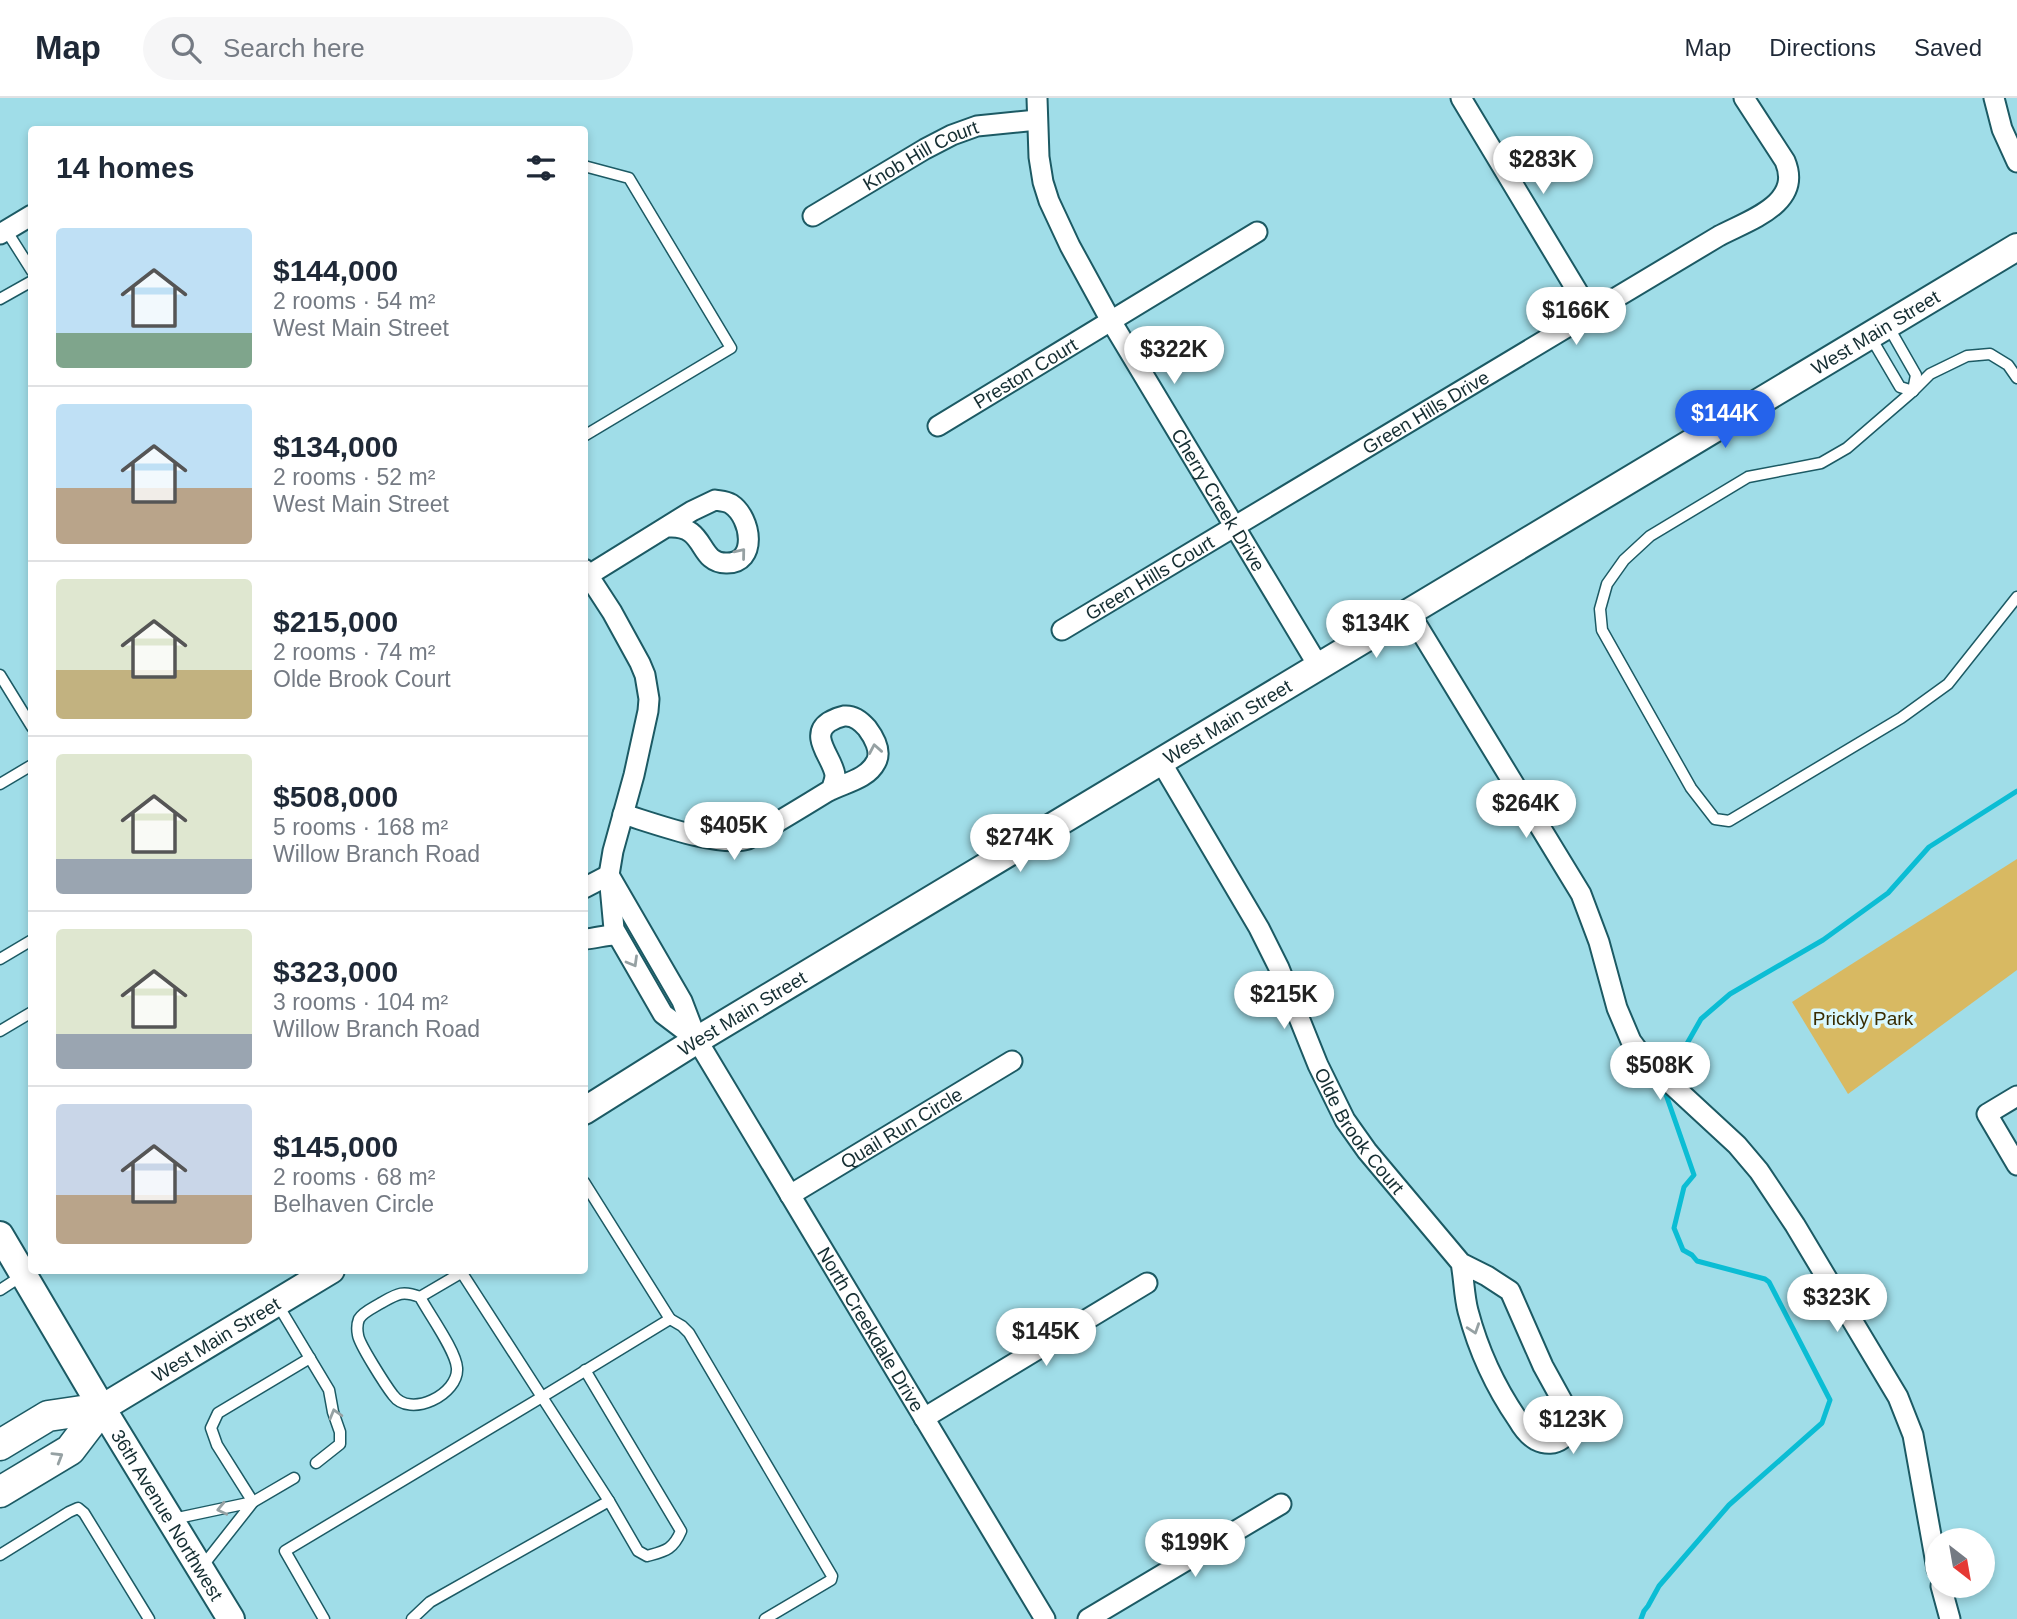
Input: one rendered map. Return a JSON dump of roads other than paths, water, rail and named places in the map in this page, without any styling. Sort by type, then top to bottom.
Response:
[{"type":"main road","name":"West Main Street","points":[[588,1108],[697,1040],[2017,247]]},
{"type":"main road","name":"36th Avenue Northwest","points":[[0,1235],[231,1619]]},
{"type":"main road","name":"West Main Street","points":[[0,1492],[70,1450],[102,1408],[325,1274]]},
{"type":"main road","name":"West Main Street","points":[[0,1445],[48,1416],[102,1408]]},
{"type":"street","name":"Cherry Creek Drive","points":[[1037,98],[1043,182],[1070,246],[1111,321],[1319,667]]},
{"type":"street","points":[[1461,98],[1591,314]]},
{"type":"street","points":[[1994,98],[2017,162]]},
{"type":"street","name":"Green Hills Drive","points":[[1235,526],[1719,236],[1773,208],[1787,187],[1789,171],[1748,105]]},
{"type":"street","name":"Knob Hill Court","points":[[813,216],[952,135],[978,126],[1037,120]]},
{"type":"street","points":[[3,232],[28,217]]},
{"type":"street","name":"Preston Court","points":[[938,426],[1257,232]]},
{"type":"street","name":"Green Hills Court","points":[[1062,630],[1235,526]]},
{"type":"street","points":[[588,573],[669,527]]},
{"type":"street","points":[[588,577],[631,646],[645,675],[647,687],[648,711],[609,875],[614,929],[663,1014],[697,1040]]},
{"type":"street","points":[[1409,612],[1581,894],[1599,942],[1624,1027],[1631,1041],[1645,1060],[1737,1145],[1765,1178],[1898,1396],[1913,1435],[1930,1528]]},
{"type":"street","name":"Olde Brook Court","points":[[1161,762],[1259,928],[1279,968],[1318,1065],[1345,1120],[1367,1151],[1461,1263],[1510,1291],[1543,1366],[1570,1415],[1569,1432],[1562,1439],[1553,1443],[1535,1440],[1518,1422],[1485,1360],[1467,1310],[1461,1263]]},
{"type":"street","points":[[623,814],[708,838],[739,842],[831,790]]},
{"type":"street","points":[[609,875],[682,1001],[697,1040]]},
{"type":"street","points":[[588,886],[609,875]]},
{"type":"street","points":[[588,939],[607,934],[617,935]]},
{"type":"street","name":"North Creekdale Drive","points":[[697,1040],[1045,1619]]},
{"type":"street","name":"Quail Run Circle","points":[[790,1195],[1012,1061]]},
{"type":"street","points":[[2017,1096],[1987,1114],[2017,1165]]},
{"type":"street","points":[[924,1418],[1147,1283]]},
{"type":"street","points":[[1088,1619],[1281,1504]]},
{"type":"street","points":[[1944,1598],[1950,1619]]},
{"type":"lane","points":[[588,167],[629,178],[731,348],[588,434]]},
{"type":"lane","points":[[3,232],[28,266]]},
{"type":"lane","points":[[0,299],[28,283]]},
{"type":"lane","points":[[1879,330],[1900,387],[1913,391]]},
{"type":"lane","points":[[1879,330],[1916,375],[1913,391]]},
{"type":"lane","points":[[2017,378],[2008,365],[1990,354],[1967,356],[1930,374],[1847,448],[1821,463],[1748,477],[1650,536],[1624,559],[1607,584],[1600,609],[1602,630],[1691,788],[1715,819],[1729,821],[1901,718],[1948,684],[2017,597]]},
{"type":"lane","points":[[0,676],[28,721]]},
{"type":"lane","points":[[0,784],[28,767]]},
{"type":"lane","points":[[0,959],[28,942]]},
{"type":"lane","points":[[0,1031],[28,1014]]},
{"type":"lane","points":[[588,1188],[670,1319],[682,1325],[689,1333],[832,1576],[831,1580],[765,1619]]},
{"type":"lane","points":[[420,1297],[458,1274]]},
{"type":"lane","points":[[462,1274],[638,1550],[647,1556],[662,1552],[676,1543],[681,1531],[585,1370]]},
{"type":"lane","points":[[0,1290],[23,1275]]},
{"type":"lane","points":[[409,1293],[420,1297],[453,1356],[457,1372],[454,1381],[441,1396],[430,1402],[413,1405],[405,1404],[394,1397],[358,1338],[357,1326],[364,1313],[394,1295],[409,1293]]},
{"type":"lane","points":[[277,1304],[329,1390],[340,1432],[340,1444],[316,1463]]},
{"type":"lane","points":[[324,1619],[285,1551],[670,1319]]},
{"type":"lane","points":[[253,1502],[217,1445],[211,1428],[218,1413],[310,1358]]},
{"type":"lane","points":[[171,1520],[253,1502],[293,1478]]},
{"type":"lane","points":[[412,1619],[430,1602],[608,1501]]},
{"type":"lane","points":[[200,1568],[253,1502]]},
{"type":"lane","points":[[0,1555],[78,1508],[84,1513],[149,1619]]},
{"type":"waterway","points":[[1668,1077],[1701,1019],[1730,994],[1823,940],[1888,893],[1929,847],[2017,791]]},
{"type":"waterway","points":[[1641,1619],[1659,1586],[1729,1505],[1822,1423],[1830,1400],[1769,1282],[1697,1261],[1683,1250],[1674,1228],[1684,1187],[1694,1175],[1663,1086]]},
{"type":"park label","name":"Prickly Park","points":[[1863,1018]]}]
